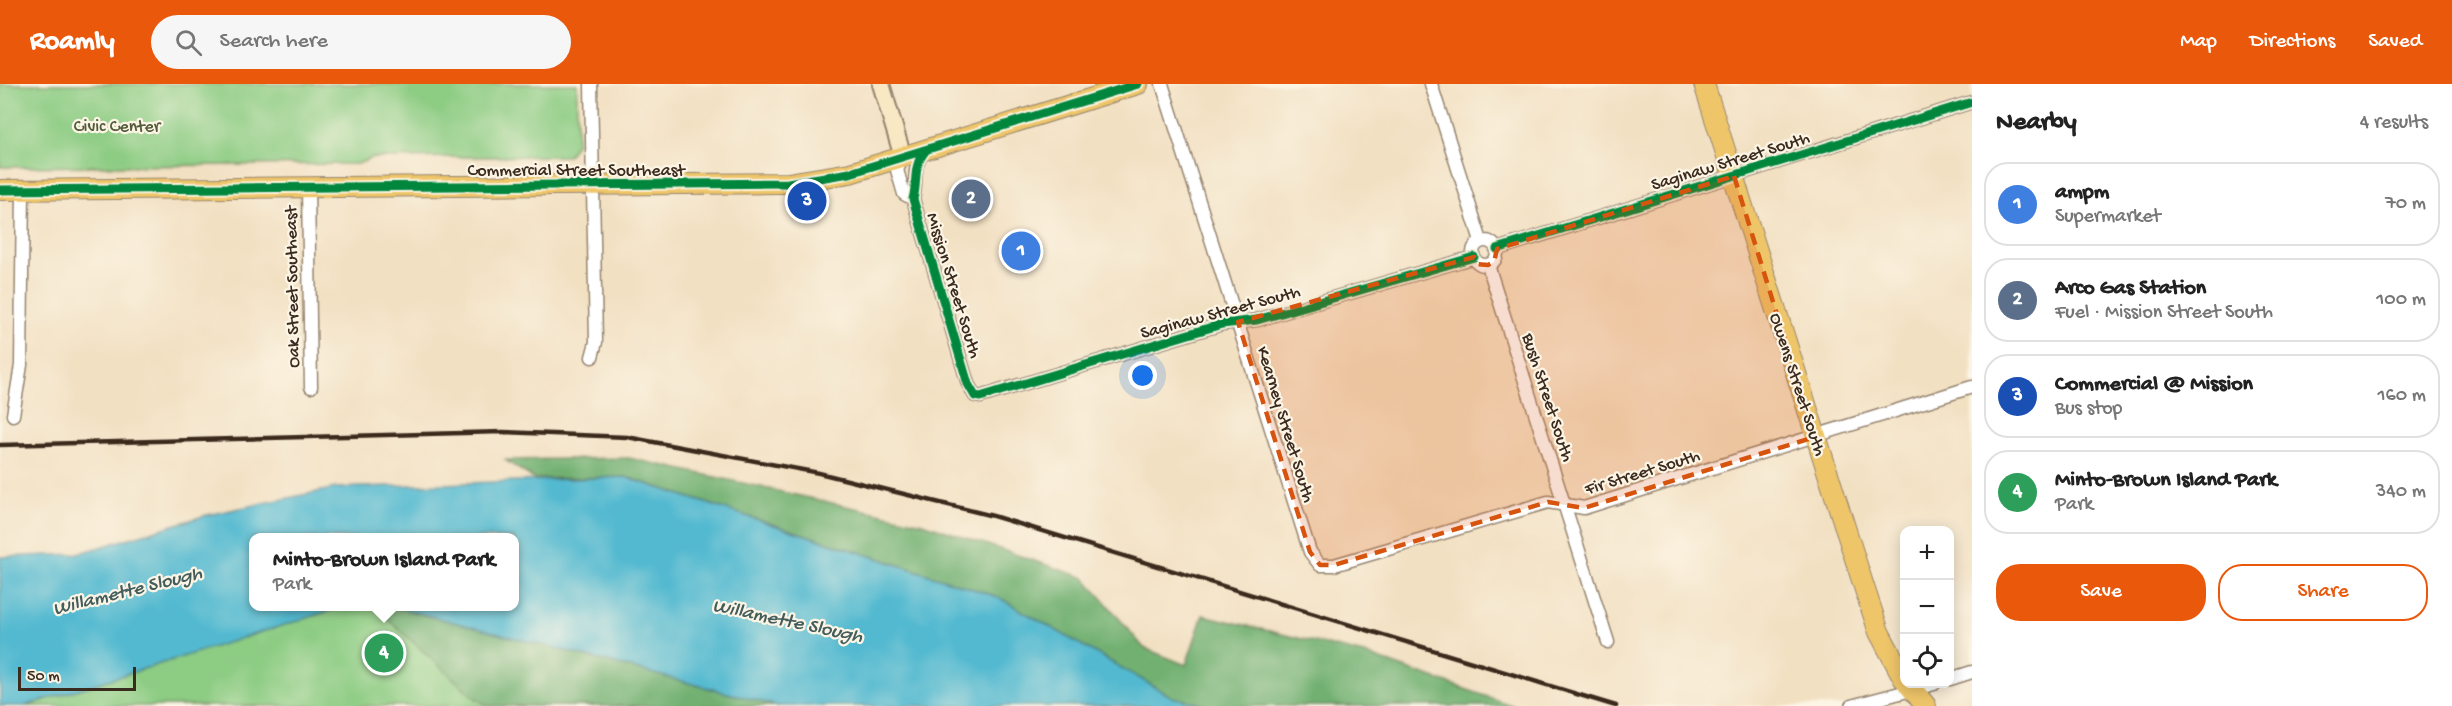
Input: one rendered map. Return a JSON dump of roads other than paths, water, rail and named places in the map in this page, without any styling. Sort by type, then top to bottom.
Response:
[{"type":"main road","points":[[881,84],[903,157]]},
{"type":"main road","name":"Commercial Street Southeast","points":[[0,190],[788,183],[830,177],[903,157],[1138,84]]},
{"type":"main road","name":"Owens Street South","points":[[1704,84],[1815,436],[1880,632],[1900,669]]},
{"type":"main road","name":"Owens Street South","points":[[1911,688],[1926,706]]},
{"type":"street","points":[[591,84],[591,184],[596,342],[592,357]]},
{"type":"street","name":"Kearney Street South","points":[[1162,84],[1310,552],[1320,565]]},
{"type":"street","points":[[1431,84],[1481,241]]},
{"type":"street","name":"Saginaw Street South","points":[[1497,249],[1972,102]]},
{"type":"street","name":"Mission Street South","points":[[926,150],[915,167],[916,189],[913,199],[968,384],[975,396]]},
{"type":"street","name":"Mission Street South","points":[[903,157],[897,170],[904,194],[913,199]]},
{"type":"street","name":"Oak Street Southeast","points":[[308,188],[311,387]]},
{"type":"street","points":[[13,415],[21,364],[23,190]]},
{"type":"street","points":[[1481,241],[1493,242],[1497,249],[1495,261],[1488,265],[1478,263],[1474,257],[1475,246],[1481,241]]},
{"type":"street","name":"Saginaw Street South","points":[[975,396],[987,396],[1222,324],[1257,320],[1474,257]]},
{"type":"street","name":"Bush Street South","points":[[1488,265],[1608,642]]},
{"type":"street","name":"Fir Street South","points":[[1320,565],[1334,565],[1548,502],[1584,507],[1972,387]]},
{"type":"street","points":[[1954,678],[1972,672]]},
{"type":"street","points":[[1851,706],[1900,688]]},
{"type":"water","name":"Willamette Slough","points":[[625,477],[998,597],[1172,697],[1208,706],[778,706],[410,611],[519,611],[519,533],[249,533],[249,611],[329,611],[25,706],[0,706],[0,557],[77,554],[207,515],[336,488]]},
{"type":"railway","points":[[0,445],[503,432],[627,437],[819,473],[993,516],[1616,706]]},
{"type":"place","name":"Arco Gas Station","points":[[971,199]]},
{"type":"place","name":"Commercial @ Mission","points":[[807,201]]},
{"type":"place","name":"ampm","points":[[1021,251]]},
{"type":"place","name":"Minto-Brown Island Park","points":[[384,653]]},
{"type":"park label","name":"Civic Center","points":[[117,125]]}]
